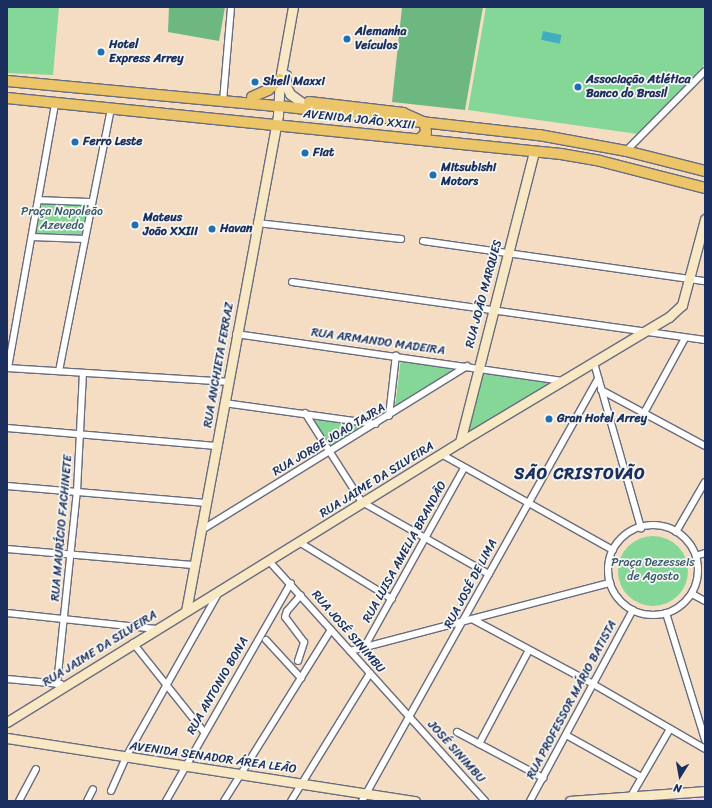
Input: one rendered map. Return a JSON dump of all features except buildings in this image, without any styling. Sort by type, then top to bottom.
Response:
[{"type":"main road","points":[[227,101],[252,97],[268,90],[282,79]]},
{"type":"main road","name":"AVENIDA JOÃO XXIII","points":[[7,80],[137,94],[227,101],[279,102],[444,126],[538,135],[626,151],[705,171]]},
{"type":"main road","points":[[114,108],[120,101],[119,92]]},
{"type":"main road","points":[[137,94],[133,102],[137,111]]},
{"type":"main road","points":[[252,97],[279,102],[301,102],[394,111],[425,123],[426,133],[420,139]]},
{"type":"main road","name":"AVENIDA JOÃO XXIII","points":[[7,98],[439,140],[534,152],[600,161],[705,188]]},
{"type":"main road","points":[[439,140],[438,133],[444,126]]},
{"type":"street","points":[[227,101],[231,7]]},
{"type":"street","points":[[293,7],[282,79],[290,94],[301,102]]},
{"type":"street","points":[[282,79],[299,7]]},
{"type":"street","points":[[626,151],[705,71]]},
{"type":"street","name":"RUA ANCHIETA FERRAZ","points":[[186,611],[227,382],[276,124],[282,79]]},
{"type":"street","points":[[55,103],[39,200],[7,368],[227,382]]},
{"type":"street","points":[[59,372],[84,239],[114,108]]},
{"type":"street","name":"RUA JOÃO MARQUES","points":[[460,442],[477,367],[534,152]]},
{"type":"street","points":[[39,200],[92,202]]},
{"type":"street","name":"RUA JAIME DA SILVEIRA","points":[[7,722],[62,684],[134,643],[269,561],[460,442],[645,332],[681,308],[705,219]]},
{"type":"street","points":[[257,223],[401,239]]},
{"type":"street","points":[[32,237],[84,239]]},
{"type":"street","points":[[422,241],[705,281]]},
{"type":"street","points":[[292,282],[493,309],[705,340]]},
{"type":"street","name":"RUA ARMANDO MADEIRA","points":[[236,334],[396,355],[564,381]]},
{"type":"street","points":[[644,413],[685,338]]},
{"type":"street","points":[[389,416],[396,355]]},
{"type":"street","points":[[594,363],[641,528]]},
{"type":"street","name":"RUA JORGE JOAO TAJRA","points":[[200,531],[330,453],[467,366]]},
{"type":"street","name":"RUA MAURÍCIO FACHINETE","points":[[62,684],[65,618],[77,491],[83,373]]},
{"type":"street","name":"RUA JOSÉ DE LIMA","points":[[362,801],[464,621],[526,503],[598,378]]},
{"type":"street","points":[[601,390],[705,446]]},
{"type":"street","points":[[224,403],[305,412],[376,424]]},
{"type":"street","points":[[305,412],[362,502],[488,574]]},
{"type":"street","points":[[7,428],[216,446]]},
{"type":"street","points":[[441,454],[526,503],[613,550]]},
{"type":"street","name":"RUA LUISA AMELIA BRANDÃO","points":[[365,646],[464,468]]},
{"type":"street","points":[[676,532],[705,482]]},
{"type":"street","points":[[7,486],[206,503]]},
{"type":"street","points":[[664,527],[676,532],[688,542],[696,556],[698,570],[692,594],[682,605],[666,613],[651,615],[633,610],[621,601],[610,583],[609,562],[613,550],[626,535],[641,528],[664,527]]},
{"type":"street","points":[[299,542],[392,599]]},
{"type":"street","points":[[7,549],[194,565]]},
{"type":"street","points":[[696,556],[705,553]]},
{"type":"street","name":"RUA JOSÉ SINIMBU","points":[[269,561],[410,718]]},
{"type":"street","name":"RUA ANTONIO BONA","points":[[166,801],[290,583]]},
{"type":"street","points":[[350,651],[610,583]]},
{"type":"street","points":[[111,791],[126,758],[220,590]]},
{"type":"street","points":[[692,594],[705,601]]},
{"type":"street","points":[[298,661],[304,642],[286,617],[287,610],[301,595]]},
{"type":"street","name":"RUA PROFESSOR MÁRIO BATISTA","points":[[530,801],[633,610]]},
{"type":"street","points":[[7,613],[65,618],[156,629]]},
{"type":"street","points":[[666,613],[705,740]]},
{"type":"street","points":[[472,619],[593,684],[705,749]]},
{"type":"street","points":[[224,801],[331,630]]},
{"type":"street","points":[[266,640],[301,678]]},
{"type":"street","points":[[134,643],[204,732]]},
{"type":"street","points":[[478,744],[529,650]]},
{"type":"street","points":[[291,801],[370,673]]},
{"type":"street","points":[[7,679],[62,684]]},
{"type":"street","name":"JOSÉ SINIMBU","points":[[410,718],[485,801]]},
{"type":"street","points":[[631,796],[670,729]]},
{"type":"street","points":[[457,732],[543,778]]},
{"type":"street","points":[[566,735],[641,777]]},
{"type":"street","name":"AVENIDA SENADOR ÁREA LEÃO","points":[[7,738],[126,758],[368,792],[415,801]]},
{"type":"street","points":[[19,801],[36,769]]},
{"type":"street","points":[[87,801],[93,789]]},
{"type":"street","points":[[570,801],[705,790]]},
{"type":"shaded area","points":[[705,793],[705,801],[617,801]]},
{"type":"green space","points":[[7,7],[59,7],[53,75],[7,73]]},
{"type":"green space","points":[[169,7],[225,7],[219,41],[168,32]]},
{"type":"green space","points":[[402,7],[483,7],[465,110],[392,102]]},
{"type":"green space","name":"Associação Atlética Banco do Brasil","points":[[486,7],[705,7],[705,64],[638,134],[468,110]]},
{"type":"green space","name":"Praça Napoleão Azevedo","points":[[42,204],[89,206],[83,235],[36,233]]},
{"type":"green space","points":[[401,358],[460,366],[395,407]]},
{"type":"green space","points":[[482,370],[553,382],[466,433]]},
{"type":"green space","points":[[313,417],[368,425],[331,450]]},
{"type":"green space","name":"Praça Dezesseis de Agosto","points":[[653,536],[666,539],[678,546],[685,558],[688,571],[685,584],[678,596],[666,603],[653,606],[640,603],[628,596],[621,584],[618,571],[621,558],[628,546],[640,539]]},
{"type":"water","points":[[543,31],[562,35],[560,44],[541,40]]},
{"type":"place","name":"Alemanha Veículos","points":[[347,39]]},
{"type":"place","name":"Hotel Express Arrey","points":[[101,52]]},
{"type":"place","name":"Shell Maxxi","points":[[255,82]]},
{"type":"place","name":"Associação Atlética Banco do Brasil","points":[[578,87]]},
{"type":"place","name":"Ferro Leste","points":[[75,142]]},
{"type":"place","name":"Fiat","points":[[305,153]]},
{"type":"place","name":"Mitsubishi Motors","points":[[433,175]]},
{"type":"place","name":"Mateus João XXIII","points":[[135,225]]},
{"type":"place","name":"Havan","points":[[212,229]]},
{"type":"place","name":"Gran Hotel Arrey","points":[[549,419]]},
{"type":"district","name":"SÃO CRISTOVÃO","points":[[580,474]]}]
